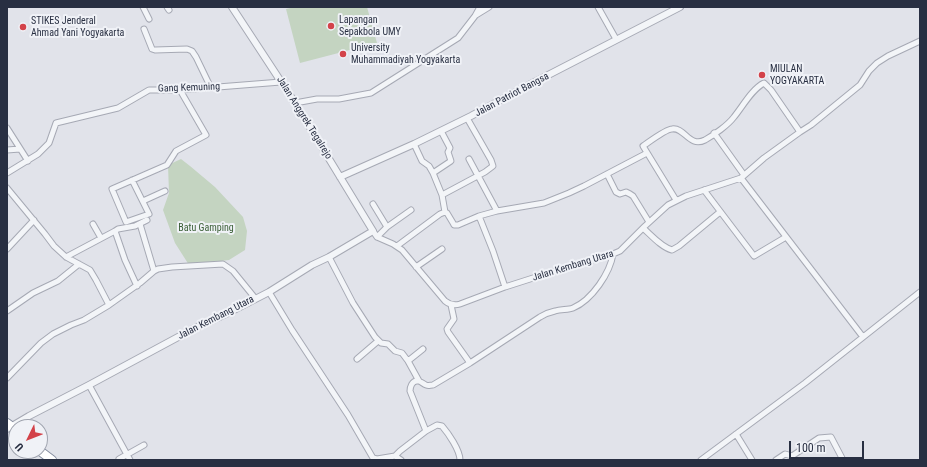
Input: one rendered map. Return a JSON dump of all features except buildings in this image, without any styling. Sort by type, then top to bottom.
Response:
[{"type":"street","points":[[144,7],[149,19]]},
{"type":"street","name":"Jalan Anggrek Tegalrejo","points":[[232,7],[295,104],[373,231]]},
{"type":"street","points":[[295,104],[317,99],[339,99],[371,93],[458,38],[480,7]]},
{"type":"street","points":[[475,16],[489,7]]},
{"type":"street","points":[[598,7],[616,39]]},
{"type":"street","name":"Jalan Patriot Bangsa","points":[[340,177],[468,118],[616,39],[680,7]]},
{"type":"street","points":[[144,29],[152,49],[186,49],[192,51],[195,54],[211,88]]},
{"type":"street","name":"Jalan Kembang Utara","points":[[451,305],[457,305],[505,287],[613,254],[622,249],[668,205],[676,200],[742,177],[764,158],[811,125],[860,85],[869,71],[877,63],[888,56],[920,41]]},
{"type":"street","name":"Gang Kemuning","points":[[7,173],[38,154],[49,143],[56,123],[118,108],[149,90],[180,90],[281,82]]},
{"type":"street","points":[[676,200],[643,146],[670,129],[680,131],[694,142],[705,140],[724,127],[753,92],[764,83],[771,90],[800,132]]},
{"type":"street","points":[[132,180],[149,214],[126,222],[112,189],[132,180],[167,165],[176,152],[206,135],[180,90]]},
{"type":"street","points":[[442,195],[478,176],[493,166],[468,118]]},
{"type":"street","points":[[7,128],[28,161]]},
{"type":"street","points":[[434,173],[451,162],[448,151],[450,148],[442,130]]},
{"type":"street","points":[[714,133],[742,177],[863,337]]},
{"type":"street","points":[[414,144],[422,160],[434,173],[442,195],[445,212],[452,223],[456,225],[496,211],[551,201],[647,153]]},
{"type":"street","points":[[7,150],[20,149]]},
{"type":"street","points":[[469,159],[496,211]]},
{"type":"street","points":[[606,174],[616,192],[620,194],[626,192],[632,195],[649,222]]},
{"type":"street","points":[[7,188],[54,246],[93,274],[109,305]]},
{"type":"street","points":[[704,190],[754,256],[786,237]]},
{"type":"street","points":[[143,201],[166,191]]},
{"type":"street","points":[[373,204],[388,227]]},
{"type":"street","points":[[377,237],[411,210]]},
{"type":"street","points":[[397,246],[440,214],[445,212]]},
{"type":"street","points":[[643,228],[656,240],[668,249],[672,250],[679,246],[720,212]]},
{"type":"street","points":[[479,216],[505,287]]},
{"type":"street","points":[[7,249],[34,220]]},
{"type":"street","points":[[66,256],[118,229],[140,224],[147,220]]},
{"type":"street","points":[[94,224],[101,238]]},
{"type":"street","points":[[140,224],[154,271]]},
{"type":"street","points":[[115,231],[125,260],[137,286]]},
{"type":"street","points":[[373,231],[377,237],[397,246],[402,250],[445,301],[451,305],[454,319],[447,329],[470,363]]},
{"type":"street","name":"Jalan Kembang Utara","points":[[28,419],[193,329],[269,292],[312,265],[329,257],[373,231]]},
{"type":"street","points":[[416,267],[442,249]]},
{"type":"street","points":[[329,257],[378,341],[388,344],[396,351],[400,352],[408,361],[418,381],[428,385],[433,385],[470,363],[540,317],[552,311],[574,308],[597,289],[611,262],[613,254]]},
{"type":"street","points":[[7,312],[33,293],[58,281],[79,264]]},
{"type":"street","points":[[7,378],[41,343],[54,334],[84,320],[109,305],[137,286],[154,271],[162,268],[223,264],[233,271],[255,298]]},
{"type":"street","points":[[269,292],[348,415],[373,458],[377,459],[396,456],[400,451],[424,434],[426,430],[437,425],[442,426],[460,456],[460,460]]},
{"type":"street","points":[[701,460],[805,383],[920,292]]},
{"type":"street","points":[[357,359],[378,341]]},
{"type":"street","points":[[408,361],[423,349]]},
{"type":"street","points":[[418,381],[414,382],[410,388],[410,391],[426,430]]},
{"type":"street","points":[[89,386],[130,460]]},
{"type":"street","points":[[736,434],[752,460]]},
{"type":"street","points":[[776,460],[785,454],[792,456],[820,438],[831,436],[842,457]]},
{"type":"street","points":[[119,459],[144,445]]},
{"type":"street","points":[[396,456],[401,460]]},
{"type":"green space","name":"Lapangan Sepakbola UMY","points":[[295,7],[367,7],[377,43],[300,63],[286,9]]},
{"type":"green space","name":"Batu Gamping","points":[[181,159],[215,187],[243,217],[247,231],[245,250],[229,260],[189,265],[175,243],[163,210],[169,193],[168,165]]},
{"type":"place","name":"Lapangan Sepakbola UMY","points":[[331,26]]},
{"type":"place","name":"STIKES Jenderal Ahmad Yani Yogyakarta","points":[[23,27]]},
{"type":"place","name":"University Muhammadiyah Yogyakarta","points":[[343,54]]},
{"type":"place","name":"MIULAN YOGYAKARTA","points":[[762,75]]}]
